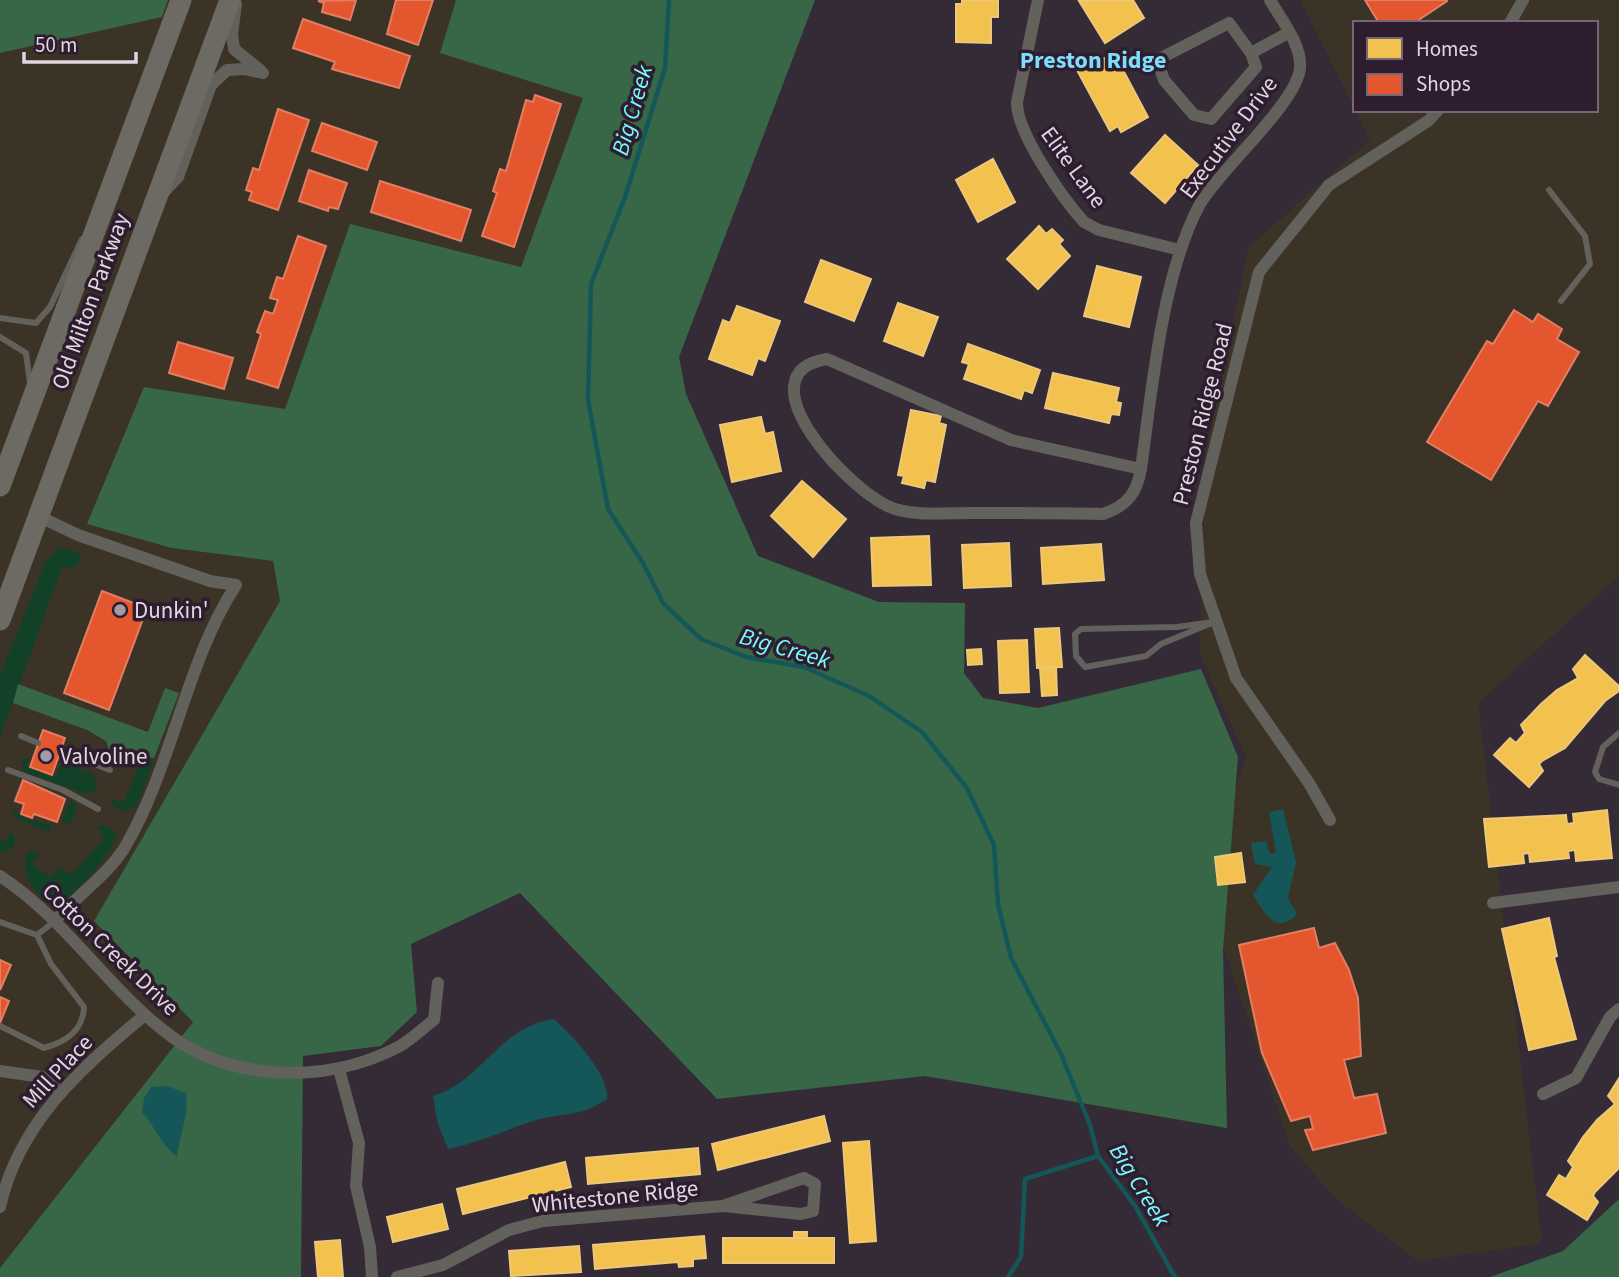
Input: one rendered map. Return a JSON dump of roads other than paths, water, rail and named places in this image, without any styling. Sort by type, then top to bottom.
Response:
[{"type":"highway","name":"Old Milton Parkway","points":[[0,486],[181,0]]},
{"type":"highway","name":"Old Milton Parkway","points":[[0,620],[230,0]]},
{"type":"street","points":[[154,203],[178,177],[211,85],[227,70],[244,69],[263,73],[234,49],[232,34],[237,0]]},
{"type":"street","name":"Elite Lane","points":[[1038,0],[1017,102],[1017,114],[1023,133],[1084,222],[1099,230],[1180,250]]},
{"type":"street","name":"Executive Drive","points":[[1141,469],[1011,440],[827,359],[813,361],[792,382],[803,418],[828,458],[862,491],[897,509],[926,513],[1103,514],[1118,509],[1131,498],[1138,485],[1141,469],[1157,352],[1180,250],[1200,205],[1220,175],[1248,146],[1296,79],[1300,68],[1298,50],[1270,0]]},
{"type":"street","points":[[1511,21],[1523,0]]},
{"type":"street","points":[[1229,23],[1251,53],[1256,67],[1210,119],[1194,116],[1164,80],[1157,60],[1229,23]]},
{"type":"street","points":[[1251,53],[1289,33]]},
{"type":"street","name":"Preston Ridge Road","points":[[1330,820],[1309,783],[1236,678],[1214,622],[1200,574],[1196,523],[1259,272],[1329,185],[1428,121],[1436,112]]},
{"type":"street","points":[[38,516],[78,535],[211,581],[236,585],[212,629],[153,791],[123,850],[55,920]]},
{"type":"street","name":"Cotton Creek Drive","points":[[0,876],[55,920],[145,1015],[179,1041],[217,1060],[281,1073],[339,1069],[362,1062],[403,1044],[434,1020],[438,983]]},
{"type":"street","points":[[1493,903],[1619,887]]},
{"type":"street","points":[[1543,1094],[1576,1078],[1610,1017],[1619,1009]]},
{"type":"street","name":"Mill Place","points":[[0,1207],[8,1174],[33,1126],[61,1093],[145,1015]]},
{"type":"street","points":[[339,1069],[359,1143],[356,1186],[370,1247],[372,1277]]},
{"type":"street","points":[[0,1071],[42,1077],[61,1093]]},
{"type":"street","name":"Whitestone Ridge","points":[[397,1277],[443,1265],[509,1230],[543,1221],[723,1206],[800,1214],[813,1211],[815,1184],[804,1178],[723,1206]]},
{"type":"lane","points":[[0,318],[36,323],[50,307],[68,265],[112,186]]},
{"type":"lane","points":[[1549,190],[1585,236],[1590,264],[1561,301]]},
{"type":"lane","points":[[0,337],[26,353],[30,382],[20,431]]},
{"type":"lane","points":[[1214,622],[1161,644],[1146,656],[1085,667],[1076,656],[1075,634],[1081,629],[1177,627],[1214,622]]},
{"type":"lane","points":[[1619,733],[1603,747],[1595,772],[1599,779],[1619,785]]},
{"type":"lane","points":[[21,736],[38,743]]},
{"type":"lane","points":[[61,751],[110,770]]},
{"type":"lane","points":[[8,770],[63,790],[98,809]]},
{"type":"lane","points":[[37,935],[55,920]]},
{"type":"lane","points":[[0,922],[37,935],[51,964],[84,1007],[83,1022],[64,1043],[44,1048],[0,1026]]},
{"type":"waterway","name":"Big Creek","points":[[669,0],[665,68],[625,197],[591,284],[588,400],[608,509],[643,563],[663,603],[701,639],[746,657],[804,667],[869,696],[922,732],[967,788],[994,845],[998,904],[1011,958],[1061,1054],[1090,1125],[1098,1156],[1135,1206],[1175,1277]]},
{"type":"waterway","points":[[1008,1277],[1021,1257],[1025,1179],[1098,1156]]},
{"type":"place","name":"Dunkin'","points":[[120,610]]},
{"type":"place","name":"Valvoline","points":[[46,756]]},
{"type":"district","name":"Preston Ridge","points":[[1093,60]]}]
